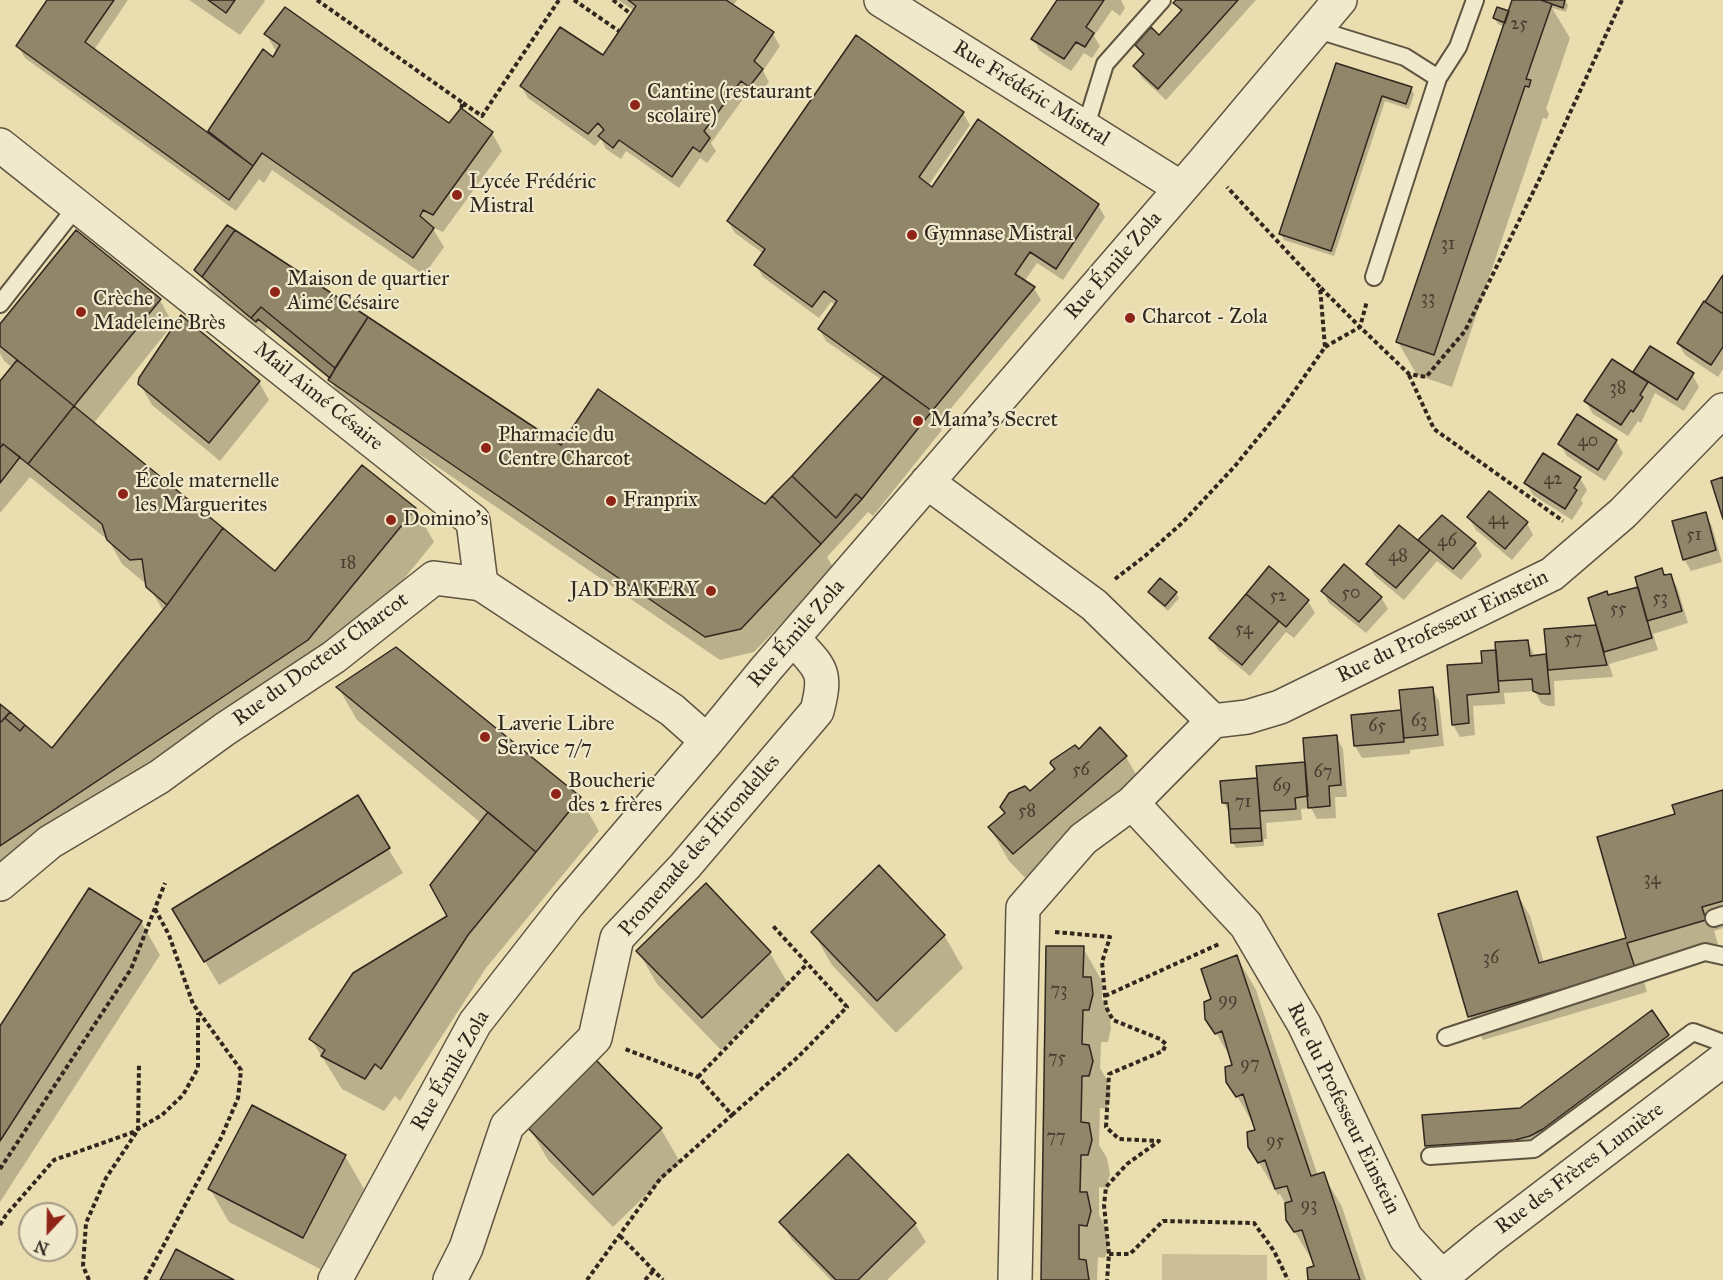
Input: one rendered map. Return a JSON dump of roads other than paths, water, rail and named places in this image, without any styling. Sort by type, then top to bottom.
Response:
[{"type":"street","name":"Rue Frédéric Mistral","points":[[881,0],[1181,188]]},
{"type":"street","name":"Rue Émile Zola","points":[[335,1280],[475,1023],[568,904],[1340,0]]},
{"type":"street","name":"Mail Aimé Césaire","points":[[0,145],[472,521],[482,584]]},
{"type":"street","name":"Rue du Professeur Einstein","points":[[1213,721],[1247,717],[1280,707],[1551,574],[1623,513],[1723,410]]},
{"type":"street","points":[[927,482],[1094,605],[1213,721],[1132,803],[1083,838],[1023,908],[1016,1280]]},
{"type":"street","name":"Rue du Docteur Charcot","points":[[0,884],[50,842],[159,777],[225,729],[334,657],[434,578],[482,584],[672,710],[707,741]]},
{"type":"street","name":"Promenade des Hirondelles","points":[[450,1280],[466,1248],[507,1126],[595,1038],[617,938],[685,866],[817,711],[823,688],[821,671],[793,638]]},
{"type":"street","name":"Rue du Professeur Einstein","points":[[1132,803],[1188,861],[1249,930],[1304,1024],[1406,1238],[1441,1278]]},
{"type":"street","name":"Rue des Frères Lumière","points":[[1441,1278],[1487,1240],[1723,1060]]},
{"type":"lane","points":[[1085,129],[1106,64],[1162,0]]},
{"type":"lane","points":[[1374,277],[1438,78],[1458,47],[1475,0]]},
{"type":"lane","points":[[1315,29],[1405,57],[1438,78]]},
{"type":"lane","points":[[0,304],[77,206]]},
{"type":"lane","points":[[1446,1037],[1705,952],[1723,956]]},
{"type":"lane","points":[[1430,1156],[1534,1149],[1694,1032],[1723,1043]]},
{"type":"place","name":"Cantine (restaurant scolaire)","points":[[635,105]]},
{"type":"place","name":"Lycée Frédéric Mistral","points":[[457,195]]},
{"type":"place","name":"Gymnase Mistral","points":[[912,235]]},
{"type":"place","name":"Maison de quartier Aimé Césaire","points":[[275,292]]},
{"type":"place","name":"Crèche Madeleine Brès","points":[[81,312]]},
{"type":"place","name":"Charcot - Zola","points":[[1130,318]]},
{"type":"place","name":"Mama's Secret","points":[[918,421]]},
{"type":"place","name":"Pharmacie du Centre Charcot","points":[[486,448]]},
{"type":"place","name":"École maternelle les Marguerites","points":[[123,494]]},
{"type":"place","name":"Franprix","points":[[611,501]]},
{"type":"place","name":"Domino's","points":[[391,520]]},
{"type":"place","name":"JAD BAKERY","points":[[711,591]]},
{"type":"place","name":"Laverie Libre Service 7/7","points":[[485,737]]},
{"type":"place","name":"Boucherie des 2 frères","points":[[556,794]]}]
